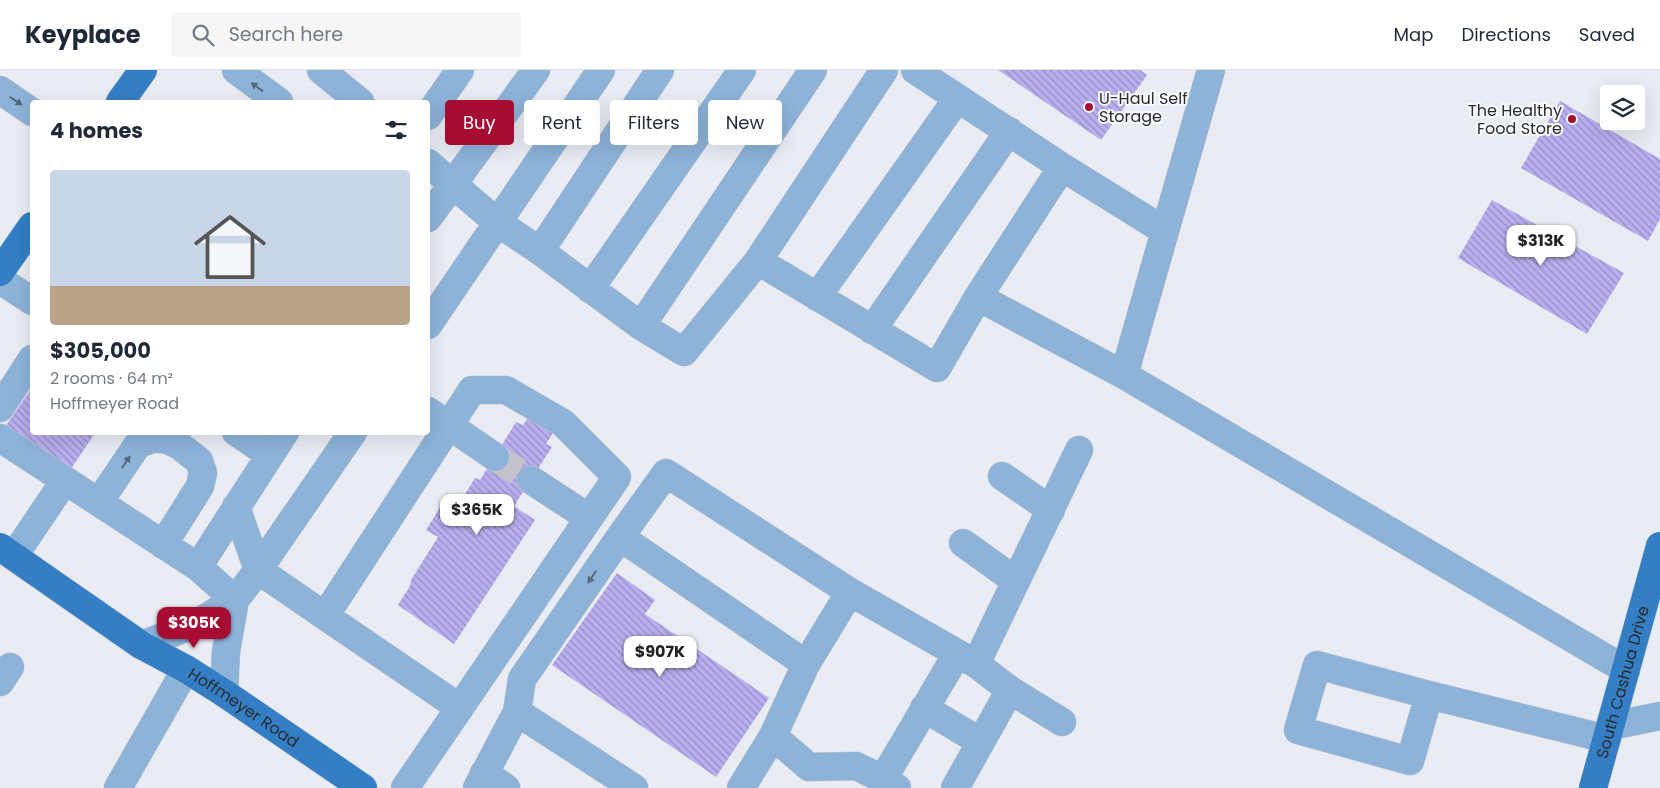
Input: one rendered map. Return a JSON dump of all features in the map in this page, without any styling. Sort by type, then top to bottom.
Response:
[{"type":"main road","points":[[128,100],[142,71]]},
{"type":"main road","points":[[4,258],[30,228]]},
{"type":"main road","name":"South Cashua Drive","points":[[1593,788],[1660,549]]},
{"type":"main road","name":"Hoffmeyer Road","points":[[7,551],[141,645],[186,669],[224,693],[363,788]]},
{"type":"street","points":[[236,70],[276,100]]},
{"type":"street","points":[[321,70],[355,100]]},
{"type":"street","points":[[430,113],[460,70]]},
{"type":"street","points":[[430,215],[536,70]]},
{"type":"street","points":[[430,322],[601,70]]},
{"type":"street","points":[[540,251],[660,70]]},
{"type":"street","points":[[590,289],[742,70]]},
{"type":"street","points":[[641,326],[813,70]]},
{"type":"street","points":[[430,165],[498,223],[540,251],[641,326],[684,352],[758,261],[884,70]]},
{"type":"street","points":[[916,70],[1062,167],[1165,231]]},
{"type":"street","points":[[1124,375],[1211,70]]},
{"type":"street","points":[[0,90],[30,111]]},
{"type":"street","points":[[817,297],[957,99]]},
{"type":"street","points":[[872,330],[1010,131]]},
{"type":"street","points":[[758,261],[937,368],[978,297],[1062,167]]},
{"type":"street","points":[[0,280],[30,300]]},
{"type":"street","points":[[978,297],[1124,375],[1626,670]]},
{"type":"street","points":[[0,408],[30,362]]},
{"type":"street","points":[[405,788],[616,477],[563,423],[506,390],[472,390],[438,418],[430,432]]},
{"type":"street","points":[[438,418],[495,457]]},
{"type":"street","points":[[240,435],[270,456]]},
{"type":"street","points":[[198,567],[283,435]]},
{"type":"street","points":[[141,645],[194,625],[235,600],[258,570],[351,435]]},
{"type":"street","points":[[325,616],[428,435]]},
{"type":"street","points":[[0,438],[198,567],[235,600]]},
{"type":"street","points":[[99,502],[138,444],[152,439],[166,439],[180,446],[199,461],[203,473],[200,486],[163,545]]},
{"type":"street","points":[[773,736],[817,778],[856,766],[890,783],[924,708],[966,659],[1016,580],[1079,450]]},
{"type":"street","points":[[489,783],[518,712],[522,679],[666,473],[850,592],[966,659],[1010,690],[1062,722]]},
{"type":"street","points":[[1002,476],[1050,510]]},
{"type":"street","points":[[7,551],[65,480]]},
{"type":"street","points":[[531,480],[589,518]]},
{"type":"street","points":[[236,508],[258,570],[460,708]]},
{"type":"street","points":[[620,537],[806,664]]},
{"type":"street","points":[[964,543],[1016,580]]},
{"type":"street","points":[[741,788],[773,736],[806,664],[850,592]]},
{"type":"street","points":[[224,693],[226,651],[235,600]]},
{"type":"street","points":[[1429,695],[1410,761],[1298,730],[1317,665],[1429,695],[1609,732],[1660,716]]},
{"type":"street","points":[[118,788],[186,669]]},
{"type":"street","points":[[955,788],[1010,690]]},
{"type":"street","points":[[924,708],[981,742]]},
{"type":"street","points":[[518,712],[634,788]]},
{"type":"building","name":"U-Haul Self Storage","points":[[998,70],[1140,70],[1147,75],[1101,140]]},
{"type":"building","points":[[1560,101],[1600,124],[1600,130],[1610,130],[1660,159],[1660,219],[1648,241],[1521,168]]},
{"type":"building","points":[[1492,200],[1624,273],[1587,334],[1458,258]]},
{"type":"building","points":[[30,391],[30,435],[94,435],[70,470],[5,427]]},
{"type":"building","points":[[528,418],[553,433],[546,444],[552,447],[514,506],[535,520],[454,644],[398,605],[438,537],[426,530],[441,506],[453,514],[475,478],[480,480],[516,422],[523,425]]},
{"type":"building","points":[[617,573],[655,600],[645,614],[769,698],[716,777],[552,665]]},
{"type":"tunnel","points":[[495,457],[531,480]]},
{"type":"place","name":"U-Haul Self Storage","points":[[1089,107]]},
{"type":"place","name":"The Healthy Food Store","points":[[1572,119]]}]
